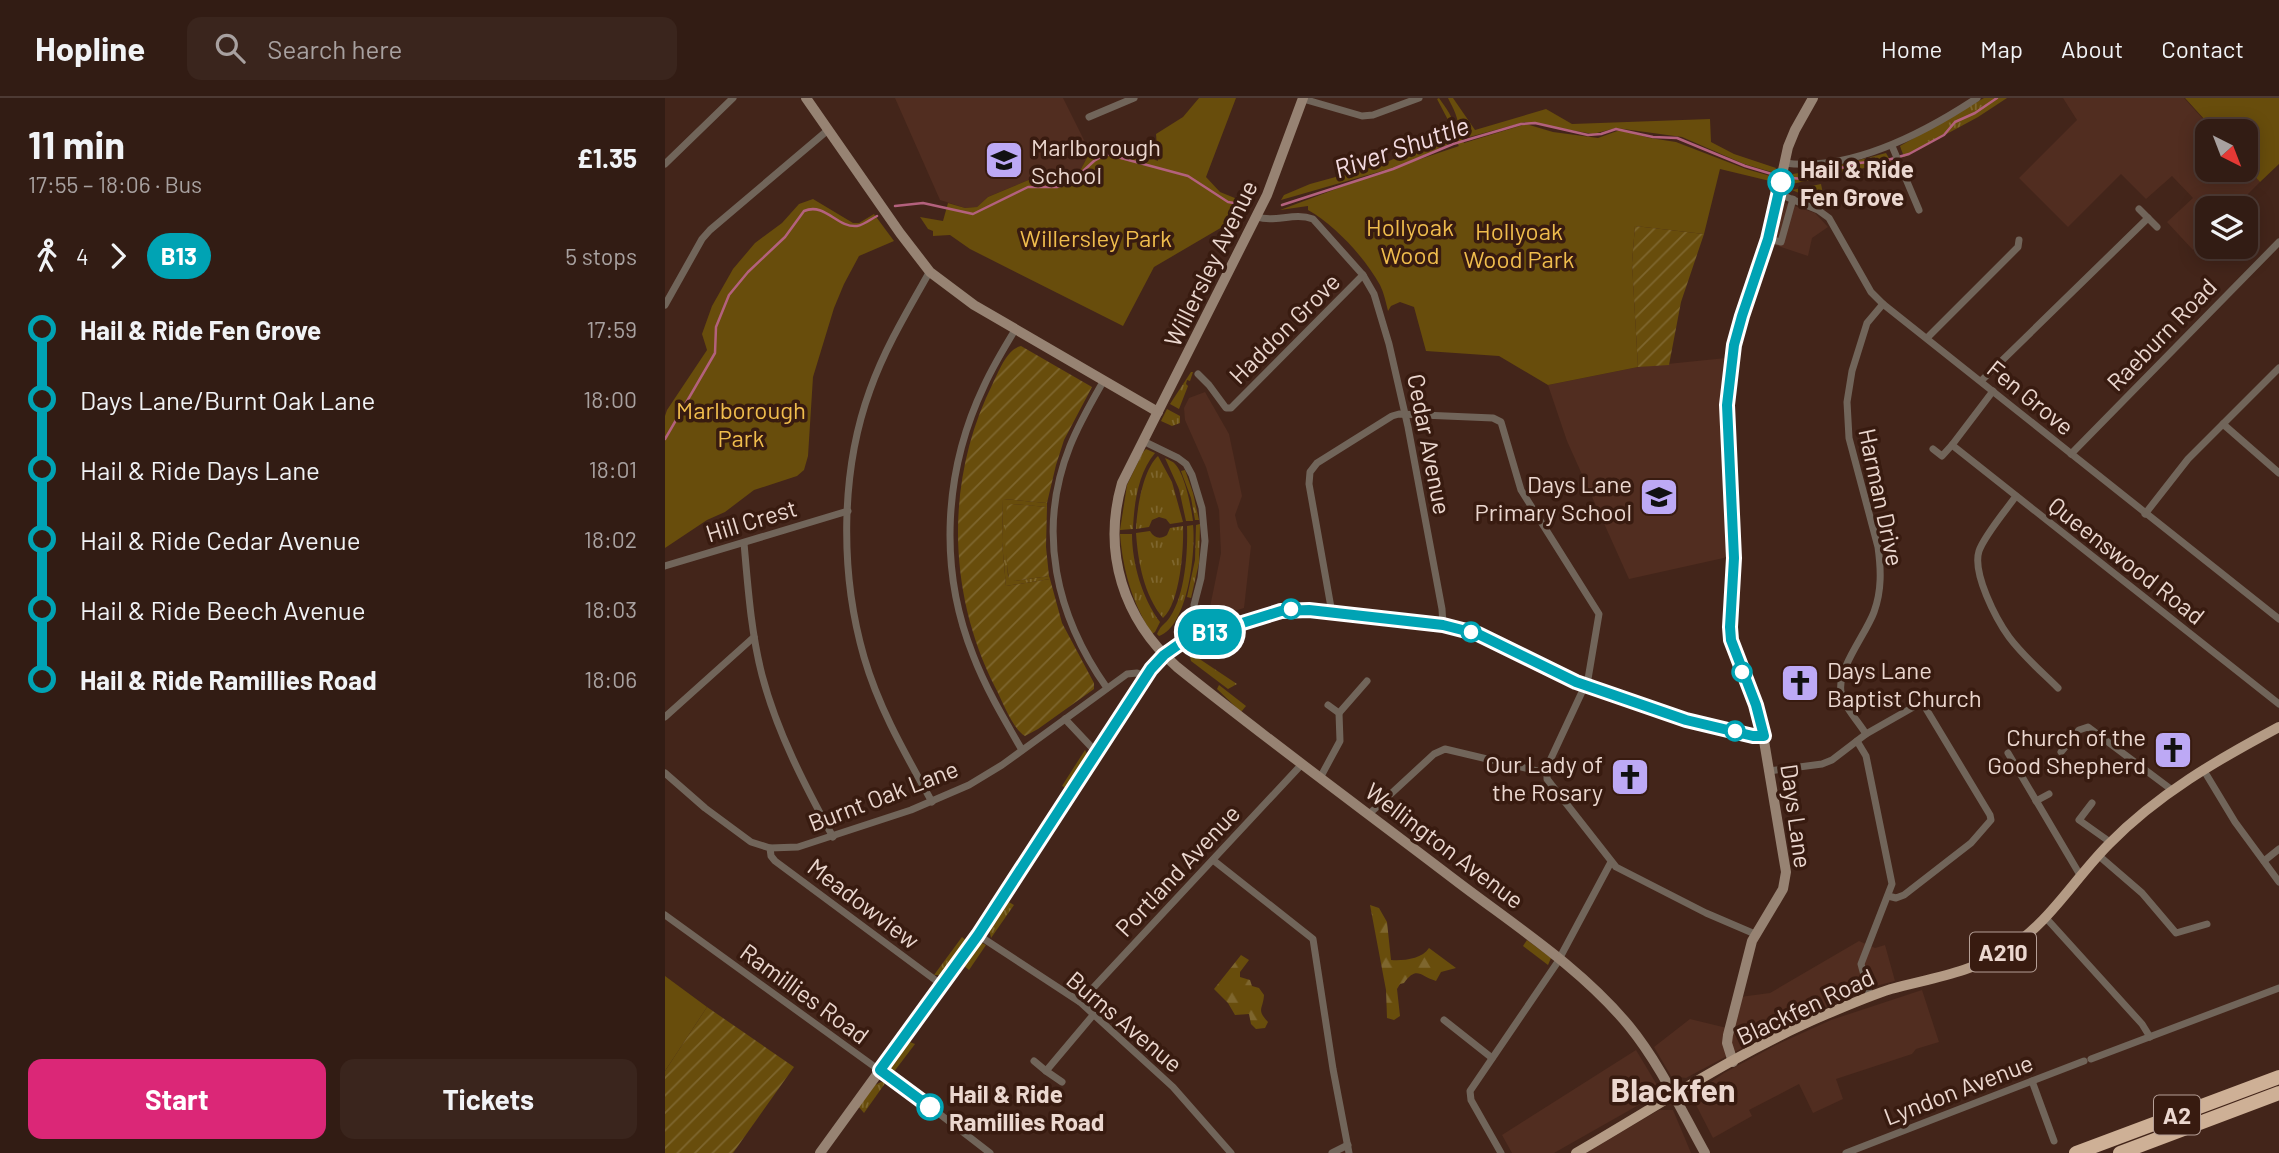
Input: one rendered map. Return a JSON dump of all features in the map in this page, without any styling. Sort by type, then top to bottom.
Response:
[{"type":"highway","name":"A2","points":[[2076,1153],[2279,1077]]},
{"type":"highway","name":"A2","points":[[2120,1153],[2279,1093]]},
{"type":"main road","name":"Blackfen Road","points":[[1576,1153],[1674,1094],[1825,1015],[1889,990],[1949,976],[2008,950],[2046,918],[2098,855],[2141,813],[2203,769],[2279,727]]},
{"type":"street","points":[[665,164],[733,98]]},
{"type":"street","points":[[806,98],[930,271],[974,305],[1158,412]]},
{"type":"street","points":[[1089,117],[1134,98]]},
{"type":"street","points":[[1303,99],[1361,117],[1419,98]]},
{"type":"street","name":"Days Lane","points":[[1733,1062],[1727,1043],[1728,1035],[1755,934],[1783,889],[1786,876],[1764,736],[1756,705],[1731,640],[1734,558],[1727,405],[1734,345],[1768,239],[1784,163],[1794,130],[1813,98]]},
{"type":"street","points":[[1784,163],[1813,165],[1892,146],[1977,98]]},
{"type":"street","name":"Willersley Avenue","points":[[1164,655],[1148,636],[1130,606],[1121,583],[1116,558],[1118,497],[1129,467],[1257,217],[1303,99]]},
{"type":"street","points":[[665,304],[702,239],[710,230],[828,130]]},
{"type":"street","points":[[1892,146],[1919,210]]},
{"type":"street","name":"Fen Grove","points":[[1779,194],[1818,210],[1829,218],[1871,292],[1883,303],[2279,619]]},
{"type":"street","name":"Days Lane","points":[[1768,239],[1781,242],[1793,199]]},
{"type":"street","points":[[2139,209],[2157,227]]},
{"type":"street","name":"Haddon Grove","points":[[1198,374],[1226,408],[1231,408],[1363,275],[1313,219],[1303,216],[1270,219],[1257,217]]},
{"type":"street","points":[[1981,381],[2148,218]]},
{"type":"street","points":[[1927,338],[2018,247],[2019,240]]},
{"type":"street","name":"Raeburn Road","points":[[2071,454],[2279,242]]},
{"type":"street","points":[[930,271],[892,339],[870,391],[852,458],[848,511],[849,576],[864,657],[888,720],[932,802]]},
{"type":"street","name":"Cedar Avenue","points":[[1363,275],[1377,301],[1405,415],[1443,625]]},
{"type":"street","name":"Harman Drive","points":[[1866,734],[1845,702],[1840,687],[1850,659],[1874,611],[1880,590],[1880,566],[1878,547],[1849,438],[1847,402],[1852,371],[1867,323],[1883,303]]},
{"type":"street","points":[[1015,330],[984,385],[963,439],[951,496],[950,537],[956,599],[968,642],[995,704],[1022,750]]},
{"type":"street","points":[[2145,513],[2188,459],[2279,368]]},
{"type":"street","points":[[1104,380],[1078,428],[1064,462],[1057,488],[1053,528],[1054,557],[1062,601],[1079,643],[1107,688]]},
{"type":"street","points":[[1933,449],[1942,456],[1993,391]]},
{"type":"street","points":[[1332,613],[1309,484],[1310,472],[1321,460],[1389,418],[1405,415],[1493,418],[1502,424],[1521,490],[1599,614],[1590,674],[1547,767],[1546,773],[1551,785],[1611,862],[1625,872],[1755,934]]},
{"type":"street","points":[[2223,424],[2279,472]]},
{"type":"street","points":[[1143,441],[1185,464],[1192,475],[1202,508],[1205,541],[1201,578],[1194,605],[1196,635]]},
{"type":"street","name":"Queenswood Road","points":[[1952,445],[2279,704]]},
{"type":"street","points":[[2016,496],[1982,545],[1977,558],[1979,572],[2008,636],[2058,688]]},
{"type":"street","name":"Hill Crest","points":[[665,566],[848,511]]},
{"type":"street","points":[[744,543],[754,637],[763,679],[806,788],[833,837]]},
{"type":"street","points":[[820,1153],[978,935],[1146,677],[1164,655],[1184,640],[1289,609],[1443,625],[1478,634],[1566,678],[1686,720],[1753,736],[1764,736]]},
{"type":"street","points":[[665,717],[754,637]]},
{"type":"street","name":"Wellington Avenue","points":[[1164,655],[1368,815],[1559,958],[1628,1025],[1674,1094],[1705,1153]]},
{"type":"street","name":"Burnt Oak Lane","points":[[770,848],[790,848],[833,837],[932,802],[981,778],[1130,673],[1140,673],[1146,677]]},
{"type":"street","points":[[1320,778],[1340,741],[1339,713],[1367,681]]},
{"type":"street","points":[[1328,705],[1339,713]]},
{"type":"street","points":[[1769,771],[1822,764],[1843,753],[1866,734],[1917,705],[1923,705],[1991,818],[1989,825],[1968,846],[1904,895],[1888,897]]},
{"type":"street","points":[[1065,719],[1097,753]]},
{"type":"street","points":[[2061,752],[2079,730],[2088,727],[2172,790]]},
{"type":"street","points":[[1857,741],[1866,756],[1892,880],[1888,897],[1861,964],[1870,997]]},
{"type":"street","points":[[1368,815],[1434,754],[1445,749],[1546,773]]},
{"type":"street","points":[[2008,753],[2080,875]]},
{"type":"street","name":"Portland Avenue","points":[[1080,1002],[1302,764]]},
{"type":"street","points":[[2203,769],[2235,822],[2279,882]]},
{"type":"street","points":[[665,773],[705,808],[747,839],[770,848]]},
{"type":"street","points":[[2036,801],[2049,794]]},
{"type":"street","points":[[2092,803],[2079,820],[2111,842]]},
{"type":"street","name":"Meadowview","points":[[770,848],[775,861],[942,985]]},
{"type":"street","points":[[2264,861],[2279,849]]},
{"type":"street","points":[[2098,855],[2142,893],[2176,933],[2207,924]]},
{"type":"street","points":[[1213,860],[1313,939],[1348,1149],[1332,1153]]},
{"type":"street","points":[[1501,1153],[1469,1096],[1473,1085],[1559,958],[1611,862]]},
{"type":"street","name":"Ramillies Road","points":[[665,915],[990,1153]]},
{"type":"street","points":[[2046,918],[2142,1024],[2150,1037]]},
{"type":"street","name":"Burns Avenue","points":[[978,935],[1094,1014],[1173,1087],[1231,1153]]},
{"type":"street","name":"Lyndon Avenue","points":[[1846,1153],[2279,988]]},
{"type":"street","points":[[1047,1071],[1094,1014]]},
{"type":"street","points":[[1444,1020],[1492,1058]]},
{"type":"street","points":[[1034,1061],[1062,1082]]},
{"type":"street","points":[[2032,1081],[2054,1140]]},
{"type":"shaded area","name":"Marlborough School","points":[[895,98],[1063,98],[1090,152],[1081,169],[1062,180],[1031,179],[988,197],[977,207],[965,208],[940,200]]},
{"type":"shaded area","points":[[2063,98],[2184,98],[2203,119],[2195,119],[2195,182],[2258,182],[2258,180],[2260,182],[2246,196],[2195,196],[2193,250],[2167,222],[2193,198],[2172,176],[2146,199],[2121,174],[2068,227],[2019,178],[2077,120]]},
{"type":"shaded area","points":[[1783,202],[1815,213],[1828,227],[1812,238],[1808,256],[1772,244]]},
{"type":"shaded area","name":"Days Lane Primary School","points":[[1726,358],[1720,412],[1728,557],[1629,579],[1567,441],[1548,385],[1638,367]]},
{"type":"shaded area","points":[[1205,392],[1229,434],[1242,496],[1235,515],[1238,527],[1251,546],[1244,608],[1221,615],[1210,607],[1221,553],[1219,510],[1206,467],[1185,420],[1184,408],[1189,398]]},
{"type":"shaded area","points":[[1859,941],[1875,948],[1885,945],[1895,981],[1872,987],[1791,1022],[1686,1078],[1671,1076],[1654,1047],[1690,1019],[1731,1029],[1740,997],[1770,993]]},
{"type":"shaded area","points":[[1922,990],[1939,1042],[1916,1049],[1912,1054],[1836,1079],[1843,1099],[1813,1113],[1799,1084],[1749,1110],[1752,1116],[1713,1138],[1693,1099],[1695,1093],[1724,1073],[1776,1045],[1831,1020]]},
{"type":"shaded area","points":[[1636,1050],[1657,1085],[1651,1098],[1554,1153],[1512,1153],[1502,1135]]},
{"type":"shaded area","points":[[1659,1110],[1673,1110],[1691,1153],[1586,1153]]},
{"type":"green space","name":"Willersley Park","points":[[1199,98],[1236,98],[1206,177],[1220,192],[1247,203],[1241,216],[1154,267],[1123,326],[970,249],[950,235],[933,236],[933,231],[928,229],[920,217],[943,221],[948,203],[965,208],[977,207],[988,197],[1031,179],[1062,180],[1081,169],[1090,152],[1106,142],[1158,161],[1156,134],[1183,117]]},
{"type":"green space","points":[[1439,98],[1453,121],[1453,135],[1437,99]]},
{"type":"green space","name":"Hollyoak Wood Park","points":[[1448,98],[1453,98],[1475,130],[1546,109],[1572,124],[1710,119],[1711,142],[1734,154],[1776,168],[1775,173],[1744,164],[1682,137],[1616,128],[1593,134],[1525,122],[1462,139],[1464,143],[1526,124],[1553,132],[1598,138],[1620,130],[1676,142],[1774,177],[1774,182],[1720,169],[1704,234],[1635,226],[1632,263],[1638,367],[1548,385],[1499,356],[1426,351],[1414,307],[1400,302],[1391,306],[1388,311],[1374,275],[1339,233],[1308,210],[1308,206],[1280,210],[1389,169],[1281,200],[1284,195],[1310,184],[1383,164],[1418,147],[1453,135],[1447,145],[1394,168],[1459,146],[1456,142],[1457,119]]},
{"type":"green space","points":[[1984,98],[2007,98],[1904,157],[1900,146]]},
{"type":"green space","points":[[2185,98],[2279,98],[2279,164],[2260,182],[2258,180],[2258,119],[2204,119]]},
{"type":"green space","points":[[1886,153],[1891,162],[1792,184],[1793,174]]},
{"type":"green space","points":[[1821,184],[1825,204],[1792,190]]},
{"type":"green space","name":"Marlborough Park","points":[[813,199],[853,223],[859,223],[874,214],[894,241],[859,256],[834,308],[813,377],[808,456],[804,470],[797,476],[754,490],[725,512],[707,520],[665,548],[667,410],[707,350],[702,334],[712,306],[733,269],[755,243],[782,223],[799,204]]},
{"type":"green space","points":[[1635,226],[1704,234],[1681,302],[1669,365],[1638,367],[1632,263]]},
{"type":"green space","points":[[1021,346],[1092,387],[1064,440],[1047,503],[1003,499],[1002,542],[1006,586],[1050,579],[1062,623],[1094,683],[1094,689],[1025,736],[1008,714],[979,651],[968,613],[958,535],[966,458],[977,420],[1004,361],[1012,351]]},
{"type":"green space","points":[[1191,372],[1193,372],[1190,381],[1187,380],[1188,386],[1179,409],[1170,404]]},
{"type":"green space","points":[[1167,409],[1180,416],[1180,423],[1172,426],[1161,421]]},
{"type":"green space","points":[[1146,449],[1155,453],[1141,479],[1133,529],[1120,530],[1127,485]]},
{"type":"green space","points":[[1158,456],[1172,482],[1183,522],[1170,524],[1159,517],[1152,520],[1149,527],[1136,529],[1139,500],[1148,470]]},
{"type":"green space","points":[[1165,458],[1174,463],[1182,475],[1193,521],[1186,521],[1179,489]]},
{"type":"green space","points":[[1185,470],[1199,520],[1195,520],[1191,498],[1181,471]]},
{"type":"green space","points":[[1003,499],[1047,503],[1047,507],[1012,504],[1007,508],[1006,548],[1008,576],[1015,581],[1049,576],[1050,579],[1006,586],[1002,542]]},
{"type":"green space","points":[[1012,504],[1047,507],[1046,547],[1049,576],[1015,581],[1009,579],[1005,524],[1007,506]]},
{"type":"green space","points":[[1200,524],[1199,563],[1191,598],[1187,597],[1195,560],[1196,525]]},
{"type":"green space","points":[[1193,525],[1191,569],[1183,604],[1169,630],[1159,636],[1159,630],[1170,617],[1179,597],[1186,560],[1187,526]]},
{"type":"green space","points":[[1183,526],[1182,561],[1177,588],[1169,611],[1163,618],[1151,599],[1143,578],[1136,533],[1150,531],[1160,538],[1167,535],[1170,528]]},
{"type":"green space","points":[[1120,534],[1132,534],[1139,580],[1160,622],[1152,634],[1130,586],[1123,561]]},
{"type":"green space","points":[[1189,652],[1237,684],[1228,689],[1191,661]]},
{"type":"green space","points":[[1219,685],[1246,706],[1241,712],[1217,689]]},
{"type":"green space","points":[[1085,750],[1089,757],[1068,789],[1062,786]]},
{"type":"green space","points":[[1007,901],[1014,905],[991,938],[989,928]]},
{"type":"green space","points":[[1370,905],[1379,908],[1387,922],[1391,960],[1417,957],[1429,948],[1456,968],[1441,972],[1436,981],[1416,973],[1400,984],[1397,989],[1400,1016],[1394,1020],[1387,1018],[1386,990]]},
{"type":"green space","points":[[962,937],[968,942],[944,975],[934,975]]},
{"type":"green space","points":[[1527,940],[1551,958],[1548,965],[1523,946]]},
{"type":"green space","points":[[982,943],[986,945],[969,970],[963,965]]},
{"type":"green space","points":[[1241,955],[1249,960],[1240,972],[1240,977],[1250,980],[1252,986],[1259,988],[1264,995],[1261,1012],[1268,1022],[1265,1028],[1256,1029],[1251,1024],[1249,1014],[1235,1015],[1214,989]]},
{"type":"green space","points":[[665,976],[707,1007],[665,1071]]},
{"type":"green space","points":[[707,1007],[794,1067],[733,1153],[665,1153],[665,1071]]},
{"type":"green space","points":[[907,1041],[915,1044],[893,1073],[893,1060]]},
{"type":"green space","points":[[886,1082],[864,1113],[859,1107],[875,1085]]},
{"type":"waterway","name":"River Shuttle","points":[[1792,178],[1803,179],[1858,163],[1884,161],[1909,154],[1944,135],[1955,122],[1975,113],[1997,98]]},
{"type":"waterway","name":"River Shuttle","points":[[1282,205],[1393,169],[1453,144],[1521,124],[1535,123],[1588,135],[1616,129],[1653,137],[1677,138],[1745,166],[1775,175]]},
{"type":"waterway","name":"River Shuttle","points":[[895,206],[923,203],[973,214],[1028,187],[1057,187],[1070,183],[1106,154],[1188,176],[1228,202],[1246,205]]},
{"type":"waterway","name":"River Shuttle","points":[[665,439],[715,353],[716,327],[729,295],[748,272],[785,237],[804,211],[811,209],[825,212],[850,226],[860,225],[877,216]]},
{"type":"bus line","name":"B13","points":[[930,1107],[880,1070],[978,935],[1151,669],[1164,655],[1188,638],[1289,609],[1443,625],[1478,634],[1566,678],[1655,710],[1753,736],[1764,736],[1756,705],[1731,640],[1735,572],[1727,405],[1734,345],[1768,239],[1781,182]]},
{"type":"place","name":"Marlborough School","points":[[1004,160]]},
{"type":"place","name":"Hail & Ride Fen Grove","points":[[1781,182]]},
{"type":"place","name":"Days Lane Primary School","points":[[1659,497]]},
{"type":"place","name":"Days Lane Baptist Church","points":[[1800,683]]},
{"type":"place","name":"Church of the Good Shepherd","points":[[2173,750]]},
{"type":"place","name":"Our Lady of the Rosary","points":[[1630,777]]},
{"type":"place","name":"Hail & Ride Ramillies Road","points":[[930,1107]]},
{"type":"district","name":"Blackfen","points":[[1673,1089]]},
{"type":"park label","name":"Hollyoak Wood","points":[[1410,240]]}]
